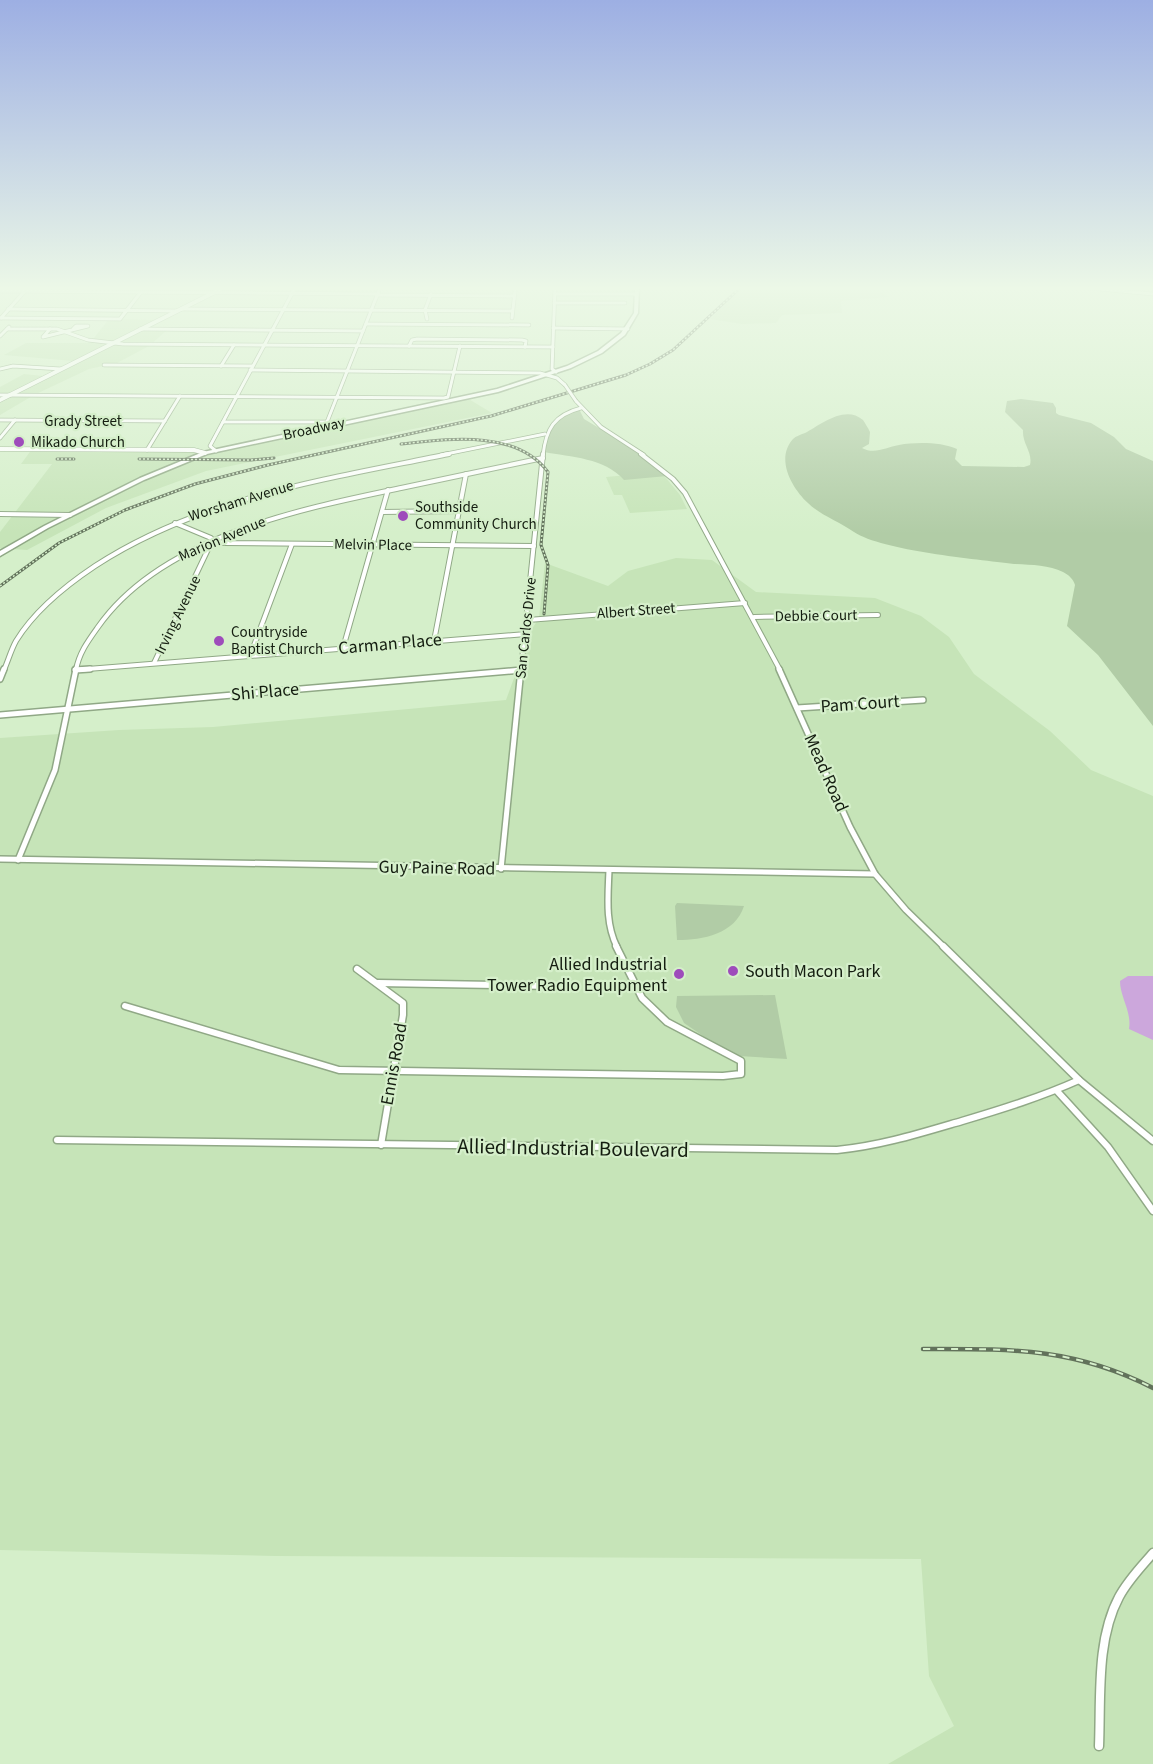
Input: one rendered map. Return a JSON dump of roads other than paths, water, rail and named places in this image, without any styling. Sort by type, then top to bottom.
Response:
[{"type":"main road","name":"Broadway","points":[[2,552],[157,471],[205,453],[329,424],[498,390],[560,370]]},
{"type":"street","points":[[0,400],[59,370]]},
{"type":"street","points":[[216,451],[209,448],[250,370]]},
{"type":"street","points":[[325,370],[540,373],[548,375]]},
{"type":"street","points":[[223,422],[329,424],[347,371]]},
{"type":"street","points":[[0,395],[442,400],[448,397],[454,372]]},
{"type":"street","name":"Mead Road","points":[[548,375],[557,378],[565,385],[593,422],[654,461],[675,480],[685,493],[778,663],[850,827],[875,874],[914,917],[1079,1080],[1153,1141]]},
{"type":"street","points":[[147,450],[180,396]]},
{"type":"street","points":[[545,434],[565,412],[581,408]]},
{"type":"street","name":"Grady Street","points":[[0,420],[165,421]]},
{"type":"street","points":[[0,438],[15,420]]},
{"type":"street","name":"San Carlos Drive","points":[[501,869],[528,620],[545,434]]},
{"type":"street","name":"Worsham Avenue","points":[[0,678],[7,660],[24,632],[62,590],[116,552],[174,523],[236,500],[286,487],[545,434]]},
{"type":"street","points":[[0,449],[194,450],[205,453]]},
{"type":"street","name":"Marion Avenue","points":[[18,860],[53,777],[79,655],[88,640],[120,601],[161,568],[241,528],[289,513],[543,458]]},
{"type":"street","points":[[434,640],[466,474]]},
{"type":"street","points":[[343,648],[388,490]]},
{"type":"street","points":[[382,512],[459,511]]},
{"type":"street","points":[[0,514],[70,515]]},
{"type":"street","points":[[174,523],[211,538],[212,541]]},
{"type":"street","name":"Melvin Place","points":[[212,541],[220,543],[534,546]]},
{"type":"street","name":"Irving Avenue","points":[[154,663],[212,541]]},
{"type":"street","points":[[249,656],[292,544]]},
{"type":"street","name":"Albert Street","points":[[528,620],[745,603]]},
{"type":"street","name":"Debbie Court","points":[[754,617],[878,615]]},
{"type":"street","name":"Carman Place","points":[[75,670],[526,634]]},
{"type":"street","name":"Shi Place","points":[[0,715],[522,670]]},
{"type":"street","name":"Pam Court","points":[[797,708],[923,700]]},
{"type":"street","name":"Guy Paine Road","points":[[0,860],[875,874]]},
{"type":"street","points":[[125,1006],[339,1070],[741,1074],[741,1061],[667,1022],[642,998],[611,935],[608,919],[609,870]]},
{"type":"street","name":"Ennis Road","points":[[357,969],[403,1003],[403,1015],[381,1145]]},
{"type":"street","points":[[374,982],[395,985],[553,986]]},
{"type":"street","name":"Allied Industrial Boulevard","points":[[57,1140],[848,1150],[880,1144],[1057,1091],[1079,1080]]},
{"type":"street","points":[[1057,1091],[1108,1147],[1153,1210]]},
{"type":"street","points":[[1099,1746],[1104,1649],[1109,1625],[1125,1586],[1153,1553]]},
{"type":"railway","points":[[0,586],[59,543],[125,510],[195,484],[268,465],[491,416],[636,370]]},
{"type":"railway","points":[[401,444],[460,439],[500,443],[534,458],[548,472],[541,545],[548,565],[544,614]]},
{"type":"railway","points":[[139,459],[251,460],[274,458]]},
{"type":"railway","points":[[57,459],[74,459]]},
{"type":"railway","points":[[923,1349],[984,1349],[1041,1353],[1096,1365],[1153,1388]]},
{"type":"place","name":"Mikado Church","points":[[19,442]]},
{"type":"place","name":"Southside Community Church","points":[[403,516]]},
{"type":"place","name":"Countryside Baptist Church","points":[[219,641]]},
{"type":"place","name":"South Macon Park","points":[[733,971]]},
{"type":"place","name":"Allied Industrial Tower Radio Equipment","points":[[679,974]]}]
